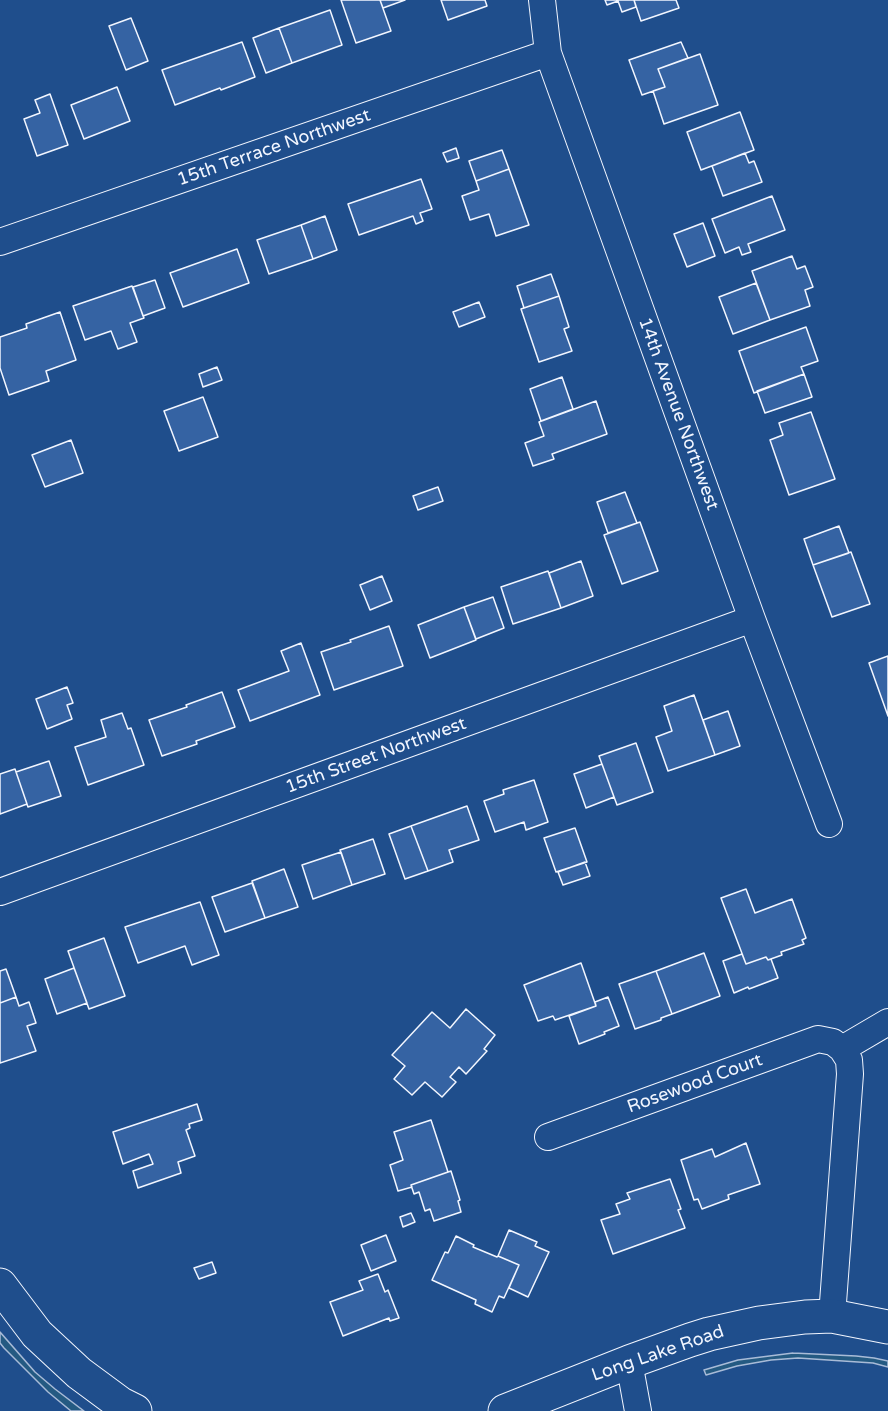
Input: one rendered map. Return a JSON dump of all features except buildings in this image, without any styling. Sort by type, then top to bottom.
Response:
[{"type":"street","name":"14th Avenue Northwest","points":[[542,0],[548,53],[752,619],[829,824]]},
{"type":"street","name":"15th Terrace Northwest","points":[[0,242],[548,53]]},
{"type":"street","name":"15th Street Northwest","points":[[0,892],[752,619]]},
{"type":"street","points":[[832,1317],[850,1074],[849,1060],[842,1049],[888,1022]]},
{"type":"street","name":"Rosewood Court","points":[[548,1137],[819,1039],[833,1042],[842,1049]]},
{"type":"street","points":[[0,1285],[37,1334],[54,1350],[79,1373],[121,1404],[135,1411]]},
{"type":"street","name":"Long Lake Road","points":[[505,1411],[629,1362],[709,1334],[739,1327],[805,1317],[832,1317],[888,1327]]},
{"type":"street","points":[[629,1362],[639,1411]]},
{"type":"shaded area","points":[[0,1332],[35,1372],[84,1411],[71,1411],[48,1392],[0,1343]]},
{"type":"shaded area","points":[[793,1353],[874,1358],[888,1361],[888,1367],[873,1363],[798,1358],[737,1366],[706,1375],[704,1370],[738,1360]]}]
